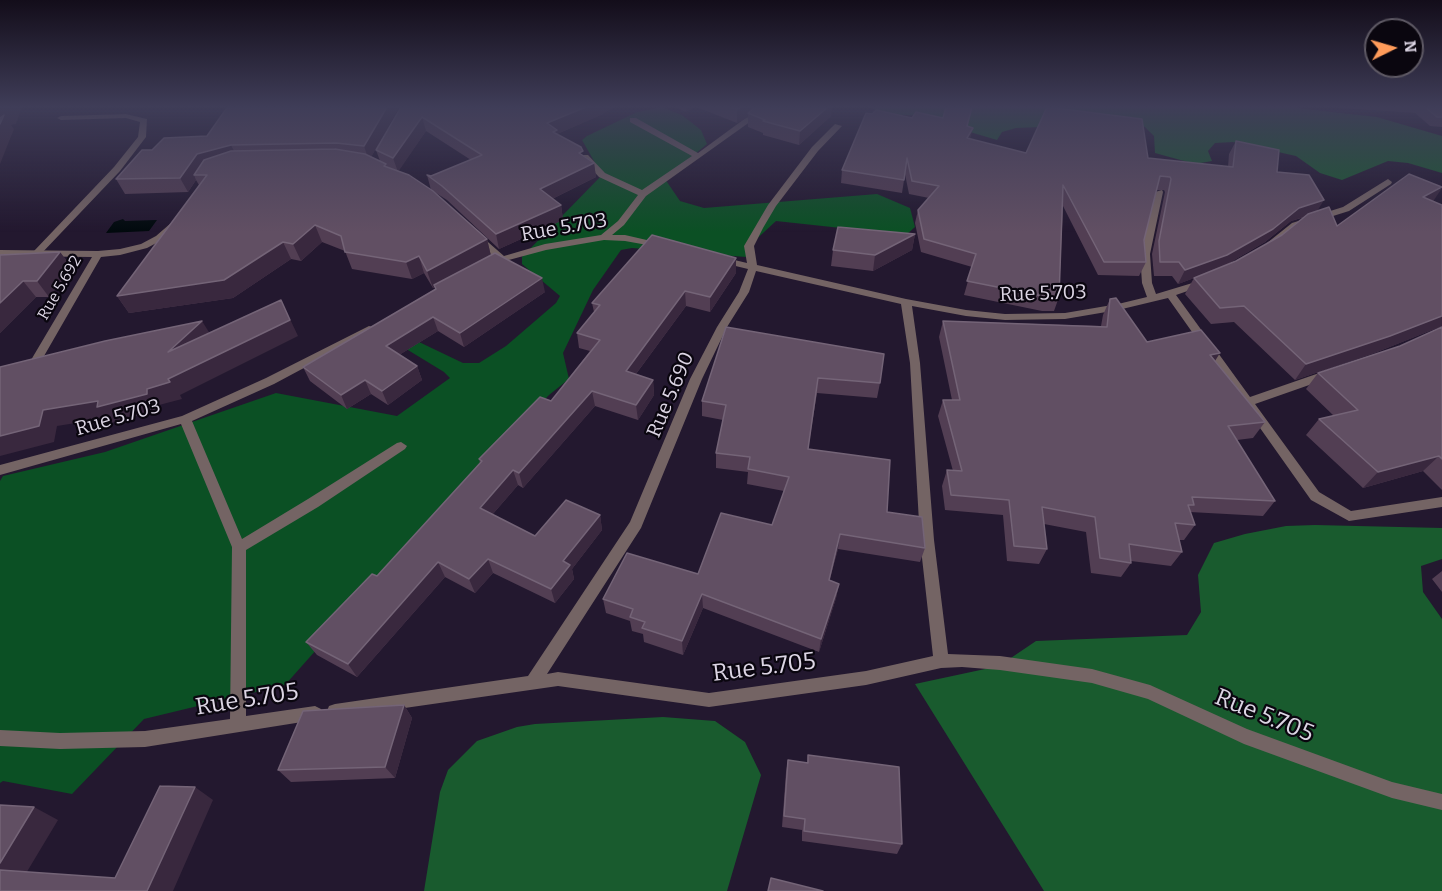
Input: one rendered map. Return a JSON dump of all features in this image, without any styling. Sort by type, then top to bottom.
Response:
[{"type":"street","points":[[37,253],[110,177],[133,149]]},
{"type":"street","points":[[685,149],[698,156]]},
{"type":"street","points":[[604,237],[621,223],[643,194],[708,149]]},
{"type":"street","name":"Rue 5.690","points":[[532,683],[636,524],[696,378],[722,327],[744,292],[753,267],[749,246],[772,205],[815,149]]},
{"type":"street","points":[[574,150],[587,158],[602,175],[643,194]]},
{"type":"street","points":[[1261,251],[1295,225],[1346,209],[1388,182]]},
{"type":"street","points":[[1153,298],[1147,283],[1145,254],[1159,192]]},
{"type":"street","name":"Rue 5.692","points":[[36,360],[98,254],[144,246],[159,238],[179,216]]},
{"type":"street","points":[[468,228],[502,259]]},
{"type":"street","name":"Rue 5.703","points":[[480,270],[502,259],[545,247],[604,237],[625,238],[669,247]]},
{"type":"street","points":[[0,253],[98,254]]},
{"type":"street","name":"Rue 5.703","points":[[711,257],[906,302],[966,313],[1005,317],[1065,316],[1118,307],[1170,294],[1215,277]]},
{"type":"street","points":[[1170,294],[1315,496],[1349,516],[1442,502]]},
{"type":"street","points":[[906,302],[915,363],[927,540],[941,661]]},
{"type":"street","name":"Rue 5.703","points":[[0,470],[185,420],[270,381],[375,326]]},
{"type":"street","points":[[1247,402],[1340,370]]},
{"type":"street","points":[[185,420],[239,547],[238,725]]},
{"type":"street","points":[[239,547],[313,503],[401,446]]},
{"type":"street","name":"Rue 5.705","points":[[0,738],[60,741],[145,739],[558,680],[709,700],[866,678],[941,661],[962,660],[1092,676],[1138,688],[1244,736],[1392,790],[1442,802]]},
{"type":"green space","points":[[587,149],[702,149],[665,179],[680,201],[704,208],[877,194],[910,208],[915,227],[906,235],[776,221],[749,246],[746,257],[632,248],[621,250],[593,290],[563,353],[569,379],[549,395],[493,451],[285,685],[144,719],[72,794],[3,781],[0,783],[0,481],[3,476],[105,452],[276,393],[397,416],[450,378],[385,336],[396,331],[463,363],[479,363],[506,346],[556,303],[560,296],[522,264],[522,257],[602,175]]},
{"type":"green space","points":[[1155,149],[1210,149],[1208,151],[1212,161],[1195,164],[1155,153]]},
{"type":"green space","points":[[1263,149],[1442,149],[1442,173],[1408,163],[1388,161],[1342,180],[1320,173],[1296,156]]},
{"type":"green space","points":[[1286,526],[1442,528],[1442,559],[1421,566],[1423,592],[1442,619],[1442,891],[1044,891],[915,684],[999,666],[1036,641],[1187,635],[1201,612],[1198,575],[1214,543]]},
{"type":"green space","points":[[663,717],[715,721],[745,742],[761,775],[727,891],[424,891],[440,792],[448,770],[477,741],[517,727],[535,724]]},
{"type":"shaded area","points":[[123,219],[125,221],[157,220],[149,231],[106,233],[114,222]]},
{"type":"building","points":[[217,149],[197,154],[180,178],[116,179],[142,150]]},
{"type":"building","points":[[335,149],[365,154],[386,164],[384,166],[409,175],[433,191],[487,239],[427,271],[419,256],[406,262],[345,252],[341,236],[315,225],[293,244],[283,242],[224,280],[117,296],[207,175],[194,175],[204,160],[231,151]]},
{"type":"building","points":[[377,149],[400,149],[393,158]]},
{"type":"building","points":[[472,149],[582,149],[583,151],[579,153],[594,163],[540,189],[561,205],[496,234],[427,175],[431,176],[482,155]]},
{"type":"building","points":[[851,149],[1009,149],[1026,153],[1028,149],[1147,149],[1148,158],[1233,167],[1235,149],[1272,149],[1279,150],[1277,172],[1309,175],[1324,200],[1299,208],[1273,229],[1227,255],[1185,270],[1179,262],[1160,262],[1159,241],[1170,177],[1160,176],[1144,240],[1146,262],[1104,262],[1063,185],[1059,297],[1047,297],[967,281],[976,254],[924,239],[918,210],[939,186],[912,181],[907,158],[904,180],[842,170]]},
{"type":"building","points":[[1409,174],[1442,187],[1423,197],[1442,205],[1442,316],[1306,364],[1244,306],[1220,308],[1194,278],[1236,261],[1282,235],[1308,214],[1329,207],[1337,226]]},
{"type":"building","points":[[838,227],[915,234],[875,255],[833,250]]},
{"type":"building","points":[[652,235],[736,258],[710,297],[685,291],[626,371],[653,380],[636,405],[592,391],[519,473],[513,470],[480,508],[535,536],[566,500],[600,515],[563,561],[570,565],[551,589],[488,559],[469,579],[438,562],[348,664],[306,642],[372,574],[377,576],[482,461],[479,459],[540,397],[551,401],[600,340],[577,333],[600,305],[592,303]]},
{"type":"building","points":[[60,252],[37,281],[23,281],[0,303],[0,255]]},
{"type":"building","points":[[495,253],[542,278],[460,333],[433,317],[386,346],[417,366],[382,391],[365,380],[341,395],[303,367],[436,289],[434,285]]},
{"type":"building","points":[[1116,298],[1147,342],[1201,330],[1220,353],[1210,355],[1265,422],[1228,426],[1275,501],[1192,497],[1194,505],[1188,505],[1195,525],[1175,523],[1182,552],[1129,544],[1131,563],[1100,558],[1095,517],[1042,507],[1047,549],[1014,546],[1009,500],[951,495],[947,470],[962,471],[943,400],[960,400],[943,321],[1107,327],[1110,299]]},
{"type":"building","points":[[281,300],[290,320],[168,379],[170,382],[147,389],[147,394],[97,407],[98,401],[43,410],[39,426],[0,436],[0,367],[105,341],[202,321],[168,352]]},
{"type":"building","points":[[726,327],[884,354],[880,383],[818,378],[808,449],[890,460],[887,512],[922,517],[925,548],[840,534],[829,580],[839,584],[821,639],[702,594],[682,641],[642,628],[645,622],[630,617],[633,609],[603,599],[627,553],[698,574],[721,513],[772,525],[789,477],[748,469],[750,457],[716,453],[726,405],[702,401]]},
{"type":"building","points":[[1442,327],[1442,459],[1439,456],[1378,472],[1319,419],[1358,410],[1318,373],[1400,346]]},
{"type":"building","points":[[404,705],[385,767],[278,770],[303,711]]},
{"type":"building","points":[[808,755],[899,767],[902,844],[804,831],[805,819],[784,816],[788,760],[808,763]]},
{"type":"building","points":[[160,786],[195,787],[147,891],[0,891],[0,870],[115,878]]},
{"type":"building","points":[[0,805],[34,807],[0,863]]},
{"type":"building","points":[[771,878],[823,891],[768,891]]}]
